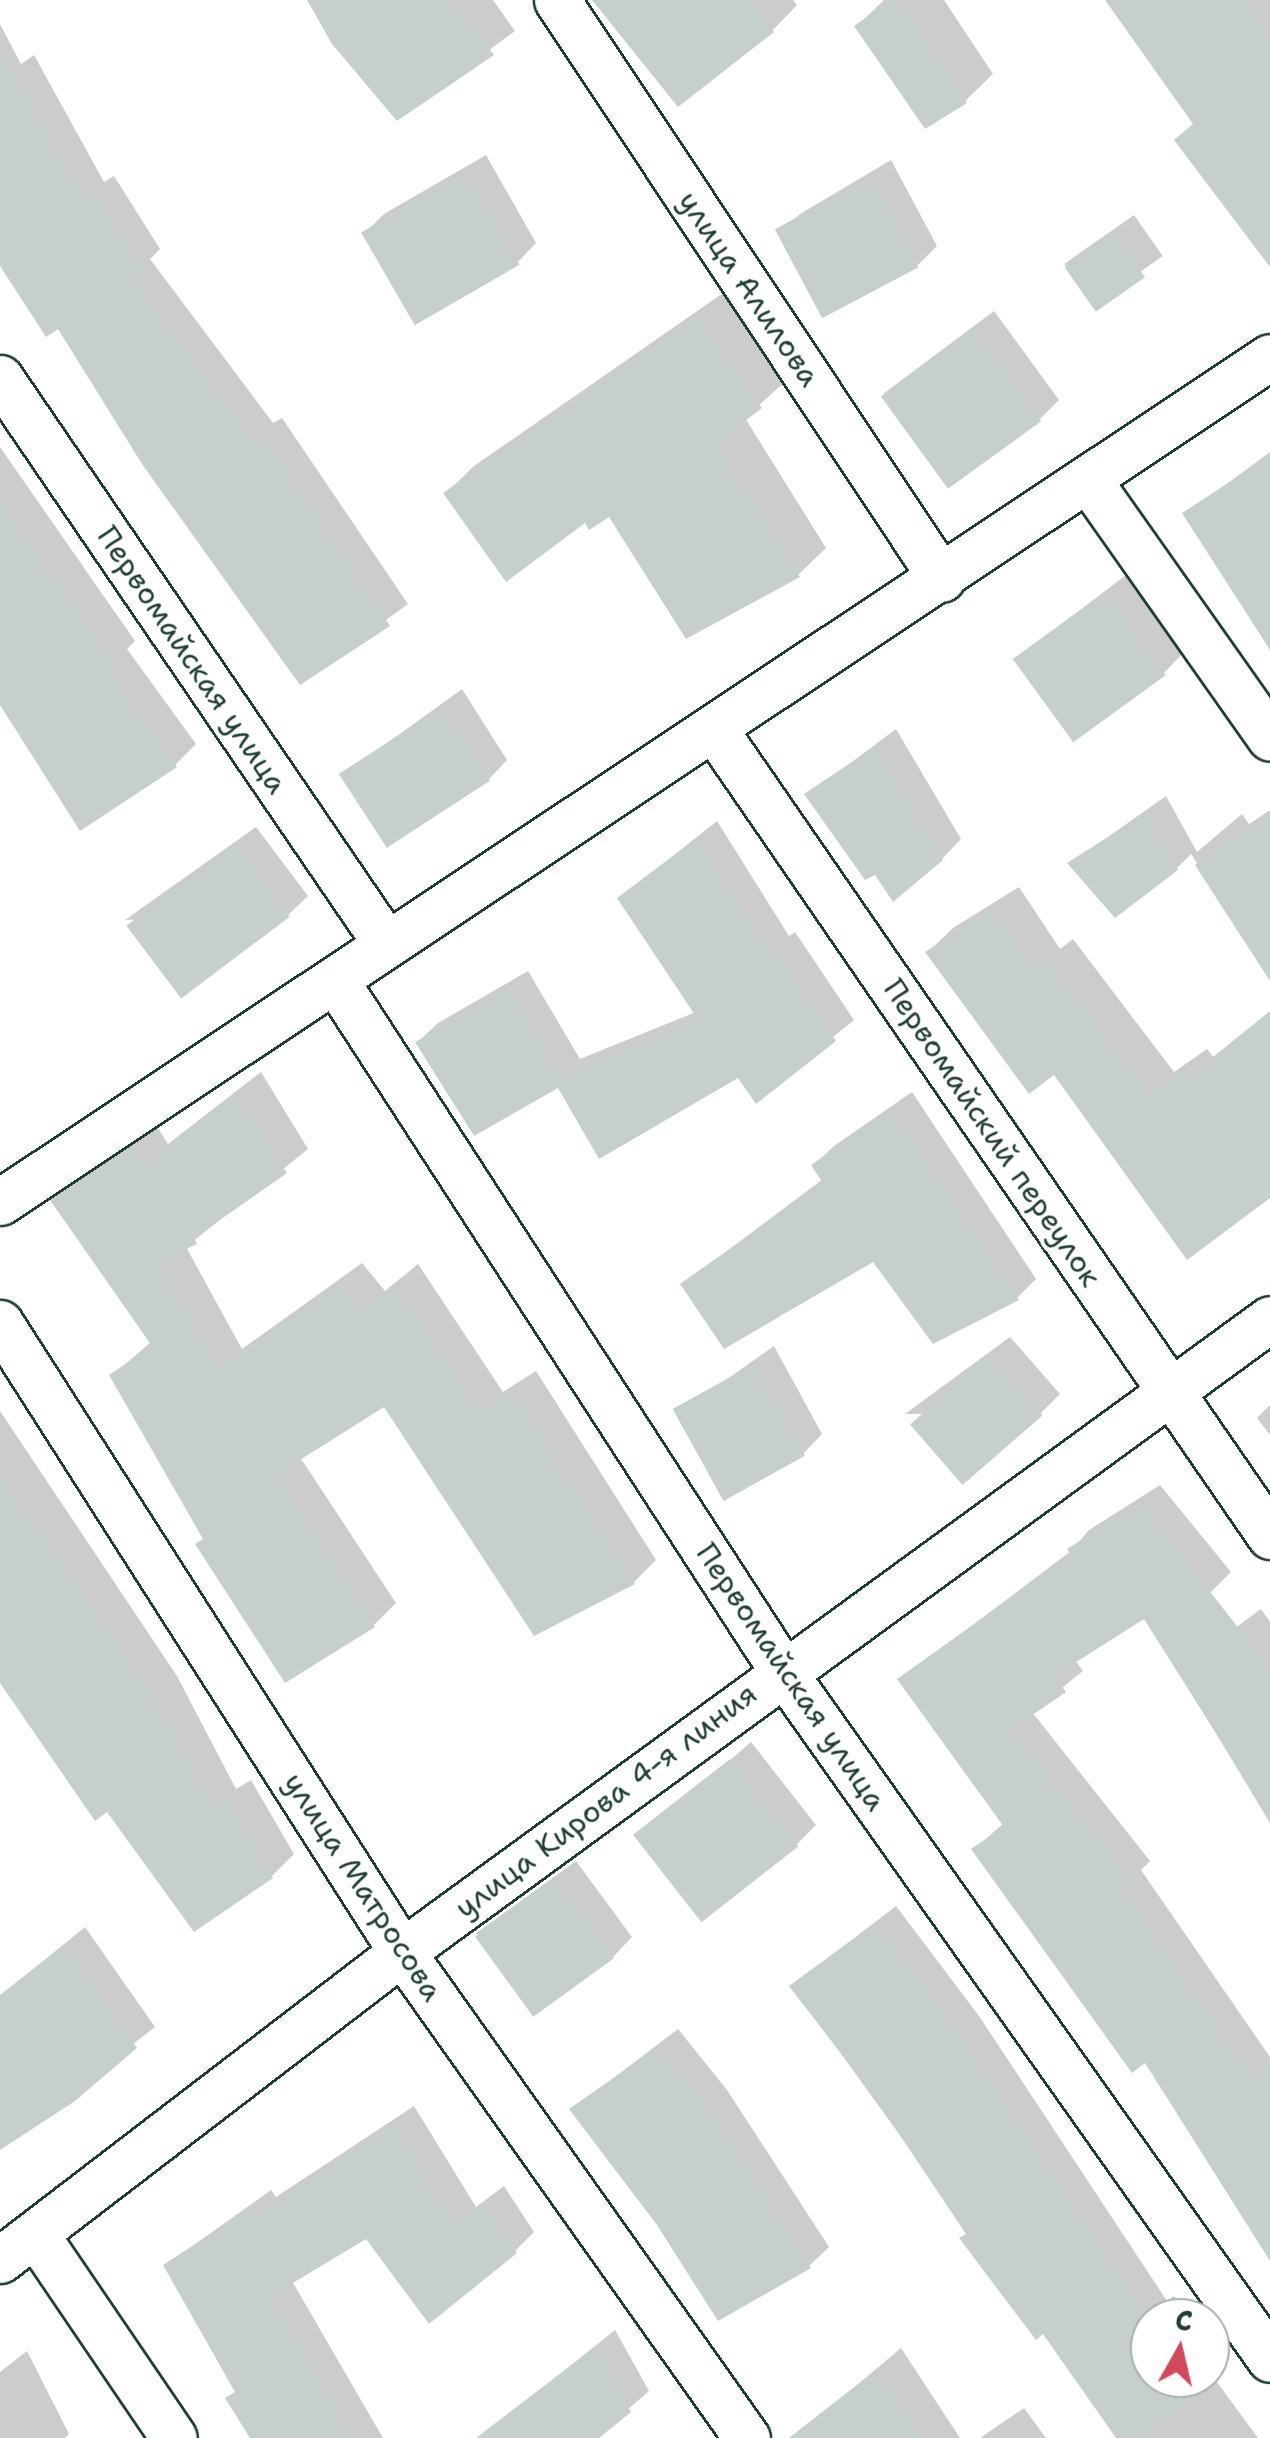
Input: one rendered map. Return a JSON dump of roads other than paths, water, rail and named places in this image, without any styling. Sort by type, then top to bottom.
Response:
[{"type":"street","name":"улица Алилова","points":[[557,0],[942,579]]},
{"type":"street","points":[[0,1202],[335,980],[385,942],[1088,482],[1270,357]]},
{"type":"street","name":"Первомайская улица","points":[[0,378],[385,942]]},
{"type":"street","points":[[1088,482],[1270,738]]},
{"type":"street","name":"Первомайский переулок","points":[[714,729],[1270,1536]]},
{"type":"street","name":"Первомайская улица","points":[[335,980],[782,1670],[1270,2360]]},
{"type":"street","name":"улица Кирова 4-я линия","points":[[18,2248],[402,1952],[782,1670],[1270,1319]]},
{"type":"street","name":"улица Матросова","points":[[0,1323],[402,1952],[746,2438]]},
{"type":"street","points":[[18,2248],[174,2438]]}]
